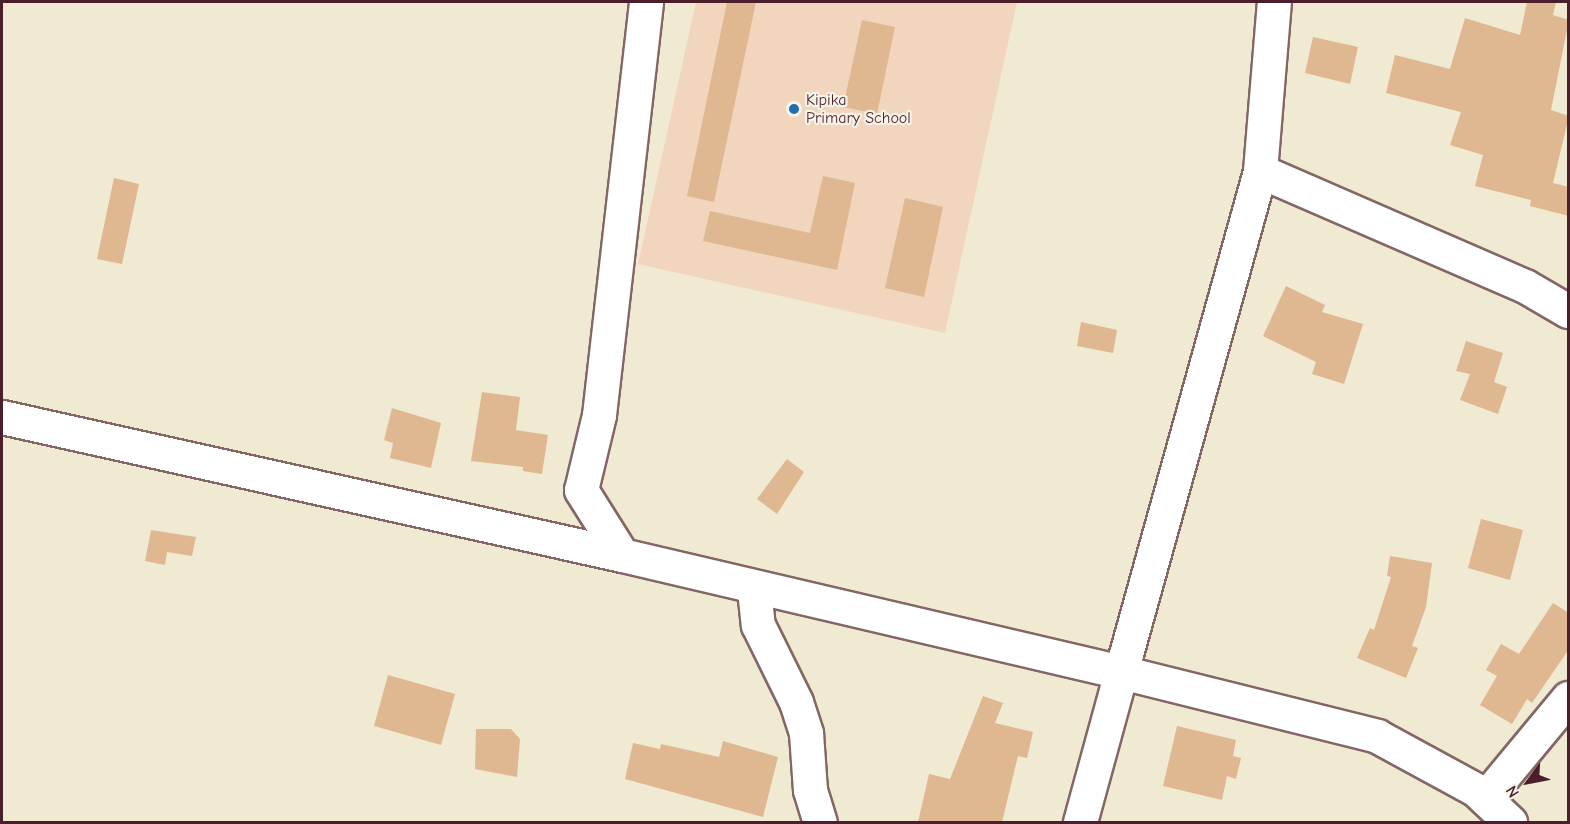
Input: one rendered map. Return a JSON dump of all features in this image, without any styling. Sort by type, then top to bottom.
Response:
[{"type":"street","points":[[622,555],[581,490],[599,416],[642,2]]},
{"type":"street","points":[[1080,822],[1260,171],[1274,2]]},
{"type":"street","points":[[1260,171],[1525,286],[1569,311]]},
{"type":"street","points":[[2,417],[622,555],[754,589],[1121,672],[1377,736],[1476,789],[1510,822]]},
{"type":"street","points":[[754,589],[758,625],[796,702],[806,734],[810,790],[820,822]]},
{"type":"street","points":[[1485,798],[1569,698]]},
{"type":"shaded area","points":[[696,2],[1017,2],[945,333],[638,264]]},
{"type":"building","points":[[727,2],[756,2],[714,202],[687,196]]},
{"type":"building","points":[[1527,2],[1556,2],[1553,15],[1569,20],[1551,110],[1569,116],[1553,183],[1569,187],[1569,216],[1530,206],[1531,200],[1475,186],[1483,155],[1450,145],[1461,112],[1386,93],[1395,55],[1450,69],[1465,18],[1520,35]]},
{"type":"building","points":[[862,20],[895,27],[877,114],[843,107]]},
{"type":"building","points":[[1313,37],[1358,47],[1350,84],[1305,73]]},
{"type":"building","points":[[823,176],[855,183],[837,270],[703,241],[710,211],[810,233]]},
{"type":"building","points":[[114,178],[139,184],[122,264],[97,259]]},
{"type":"building","points":[[905,198],[943,207],[924,297],[885,288]]},
{"type":"building","points":[[1286,286],[1325,305],[1322,312],[1363,324],[1344,384],[1312,374],[1316,362],[1263,336]]},
{"type":"building","points":[[1081,322],[1117,330],[1113,353],[1077,346]]},
{"type":"building","points":[[1466,341],[1503,353],[1494,382],[1507,387],[1498,414],[1460,400],[1470,374],[1456,371]]},
{"type":"building","points":[[482,392],[520,397],[516,430],[548,435],[542,474],[523,471],[523,467],[471,461]]},
{"type":"building","points":[[392,408],[441,423],[431,468],[390,458],[393,443],[384,440]]},
{"type":"building","points":[[787,459],[804,472],[777,514],[757,499]]},
{"type":"building","points":[[1481,519],[1523,530],[1510,580],[1468,568]]},
{"type":"building","points":[[151,530],[196,537],[192,556],[167,552],[165,565],[145,561]]},
{"type":"building","points":[[1390,556],[1432,563],[1426,607],[1412,646],[1418,648],[1406,678],[1357,658],[1370,628],[1374,630],[1391,577],[1387,576]]},
{"type":"building","points":[[1553,603],[1569,613],[1569,649],[1532,703],[1527,699],[1512,724],[1480,705],[1497,676],[1486,670],[1501,644],[1519,654]]},
{"type":"building","points":[[388,675],[455,694],[441,745],[374,726]]},
{"type":"building","points":[[983,696],[1003,703],[995,723],[1033,732],[1027,758],[1018,756],[1002,822],[918,822],[929,774],[950,779]]},
{"type":"building","points":[[1177,726],[1236,740],[1233,756],[1241,758],[1236,779],[1227,776],[1222,800],[1163,786]]},
{"type":"building","points":[[476,729],[511,729],[520,739],[517,777],[475,769]]},
{"type":"building","points":[[723,741],[778,757],[763,817],[625,779],[633,743],[660,749],[661,744],[719,757]]},
{"type":"place","name":"Kipika Primary School","points":[[794,109]]}]
